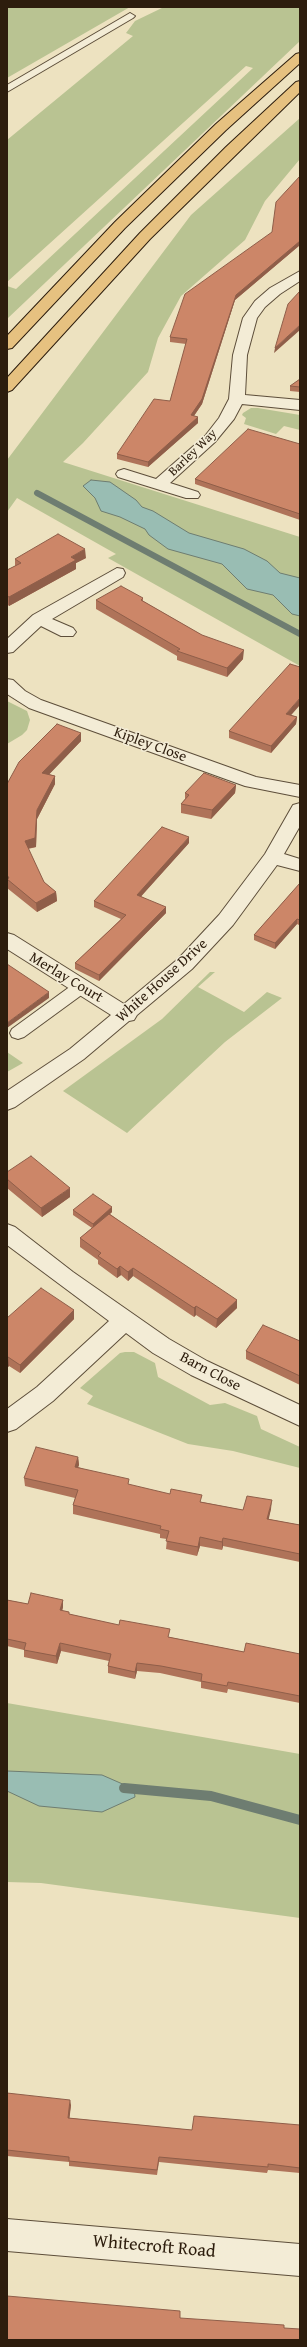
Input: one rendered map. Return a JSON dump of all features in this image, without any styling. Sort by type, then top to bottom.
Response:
[{"type":"main road","points":[[7,345],[120,225],[221,127],[300,57]]},
{"type":"main road","points":[[7,387],[145,236],[300,85]]},
{"type":"street","name":"Barley Way","points":[[159,485],[210,439],[226,419],[237,399],[240,355],[250,318],[260,304],[300,275]]},
{"type":"street","points":[[237,399],[300,405]]},
{"type":"street","name":"Barley Way","points":[[124,474],[192,495]]},
{"type":"street","points":[[7,648],[39,619],[117,573]]},
{"type":"street","points":[[39,619],[67,632]]},
{"type":"street","name":"Kipley Close","points":[[7,684],[19,695],[35,704],[252,782],[300,791]]},
{"type":"street","name":"White House Drive","points":[[7,1102],[77,1054],[126,1015],[185,964],[226,920],[273,857],[300,809]]},
{"type":"street","points":[[273,857],[300,865]]},
{"type":"street","name":"Merlay Court","points":[[7,940],[126,1015]]},
{"type":"street","name":"Barn Close","points":[[7,1233],[124,1321],[199,1368],[300,1416]]},
{"type":"street","points":[[7,1422],[45,1394],[124,1321]]},
{"type":"street","name":"Whitecroft Road","points":[[7,2235],[300,2260]]},
{"type":"lane","points":[[7,89],[130,16]]},
{"type":"lane","points":[[18,1033],[81,987]]},
{"type":"green space","points":[[7,7],[130,7],[7,78]]},
{"type":"green space","points":[[164,7],[300,7],[300,41],[7,319],[7,286],[16,289],[253,68],[246,66],[7,282],[7,140],[133,36],[126,33],[135,21]]},
{"type":"green space","points":[[300,118],[300,159],[265,201],[245,240],[181,296],[158,338],[148,372],[83,443],[63,462],[300,537],[300,666],[108,558],[116,554],[17,498],[7,512],[7,460],[191,215]]},
{"type":"green space","points":[[251,408],[300,415],[300,430],[284,426],[276,434],[244,424],[246,418],[242,415],[243,413]]},
{"type":"green space","points":[[7,701],[27,711],[30,720],[27,730],[22,735],[7,744]]},
{"type":"green space","points":[[210,972],[215,972],[198,987],[244,1012],[267,992],[282,998],[225,1042],[127,1133],[63,1091],[162,1019]]},
{"type":"green space","points":[[7,1052],[23,1063],[7,1072]]},
{"type":"green space","points":[[134,1352],[155,1363],[158,1377],[210,1405],[225,1403],[257,1416],[261,1429],[300,1447],[300,1468],[233,1451],[188,1444],[87,1404],[93,1396],[80,1388],[120,1353]]},
{"type":"green space","points":[[7,1703],[300,1754],[300,1918],[41,1883],[7,1882]]},
{"type":"water","points":[[91,480],[110,482],[136,500],[142,507],[153,511],[189,533],[244,549],[267,561],[280,573],[300,578],[300,616],[292,614],[273,595],[247,589],[222,564],[168,549],[149,535],[145,529],[120,517],[101,511],[95,498],[83,486]]},
{"type":"water","points":[[7,1771],[102,1775],[134,1789],[135,1797],[102,1812],[39,1806],[7,1791]]},
{"type":"building","points":[[300,176],[300,241],[236,295],[202,399],[191,415],[198,417],[148,462],[117,454],[154,399],[170,401],[187,339],[170,337],[185,294],[272,232],[276,202]]},
{"type":"building","points":[[300,291],[300,325],[275,348],[288,304]]},
{"type":"building","points":[[300,379],[300,387],[290,386]]},
{"type":"building","points":[[248,429],[300,444],[300,514],[195,479]]},
{"type":"building","points":[[58,534],[85,549],[71,557],[76,560],[9,597],[7,596],[7,570],[21,563],[15,559]]},
{"type":"building","points":[[121,586],[143,598],[141,600],[202,635],[244,650],[227,668],[177,651],[180,649],[96,600]]},
{"type":"building","points":[[290,664],[300,667],[300,698],[286,714],[297,717],[271,746],[229,731]]},
{"type":"building","points":[[57,724],[81,733],[42,773],[55,776],[37,810],[35,838],[25,841],[44,882],[56,892],[36,903],[7,879],[9,878],[7,875],[7,784],[19,762]]},
{"type":"building","points":[[204,773],[236,785],[212,810],[181,804],[189,795],[185,793]]},
{"type":"building","points":[[162,827],[189,837],[137,895],[166,907],[99,975],[75,963],[126,915],[94,901]]},
{"type":"building","points":[[300,883],[300,920],[297,919],[275,943],[254,935]]},
{"type":"building","points":[[7,964],[49,992],[7,1023]]},
{"type":"building","points":[[31,1156],[70,1188],[41,1208],[7,1179],[7,1172]]},
{"type":"building","points":[[93,1194],[112,1207],[93,1224],[73,1210]]},
{"type":"building","points":[[109,1214],[237,1300],[217,1319],[196,1306],[194,1308],[133,1268],[128,1272],[120,1266],[117,1269],[98,1256],[101,1253],[80,1238]]},
{"type":"building","points":[[41,1288],[74,1310],[20,1365],[8,1357],[7,1358],[7,1318]]},
{"type":"building","points":[[263,1325],[300,1341],[300,1376],[246,1351]]},
{"type":"building","points":[[36,1447],[78,1457],[75,1467],[129,1479],[128,1484],[170,1494],[171,1489],[202,1495],[200,1502],[243,1510],[247,1496],[272,1500],[267,1519],[300,1525],[300,1554],[223,1538],[222,1542],[200,1537],[198,1547],[166,1541],[169,1531],[160,1529],[161,1526],[73,1505],[78,1490],[24,1478]]},
{"type":"building","points":[[31,1593],[63,1600],[60,1610],[69,1612],[69,1614],[119,1625],[120,1620],[170,1629],[168,1637],[244,1652],[246,1643],[300,1654],[300,1696],[228,1682],[227,1686],[201,1681],[202,1674],[161,1666],[137,1663],[135,1672],[108,1666],[111,1654],[60,1643],[56,1656],[24,1650],[26,1643],[7,1639],[7,1600],[28,1604]]},
{"type":"building","points":[[7,2093],[70,2100],[68,2118],[192,2130],[194,2116],[300,2125],[300,2168],[268,2164],[268,2167],[159,2157],[157,2170],[69,2161],[69,2157],[7,2150]]},
{"type":"building","points":[[7,2296],[180,2311],[180,2318],[284,2325],[284,2328],[300,2329],[300,2340],[7,2340]]},
{"type":"waterway","points":[[37,493],[300,634]]},
{"type":"waterway","points":[[124,1788],[211,1796],[300,1820]]}]
